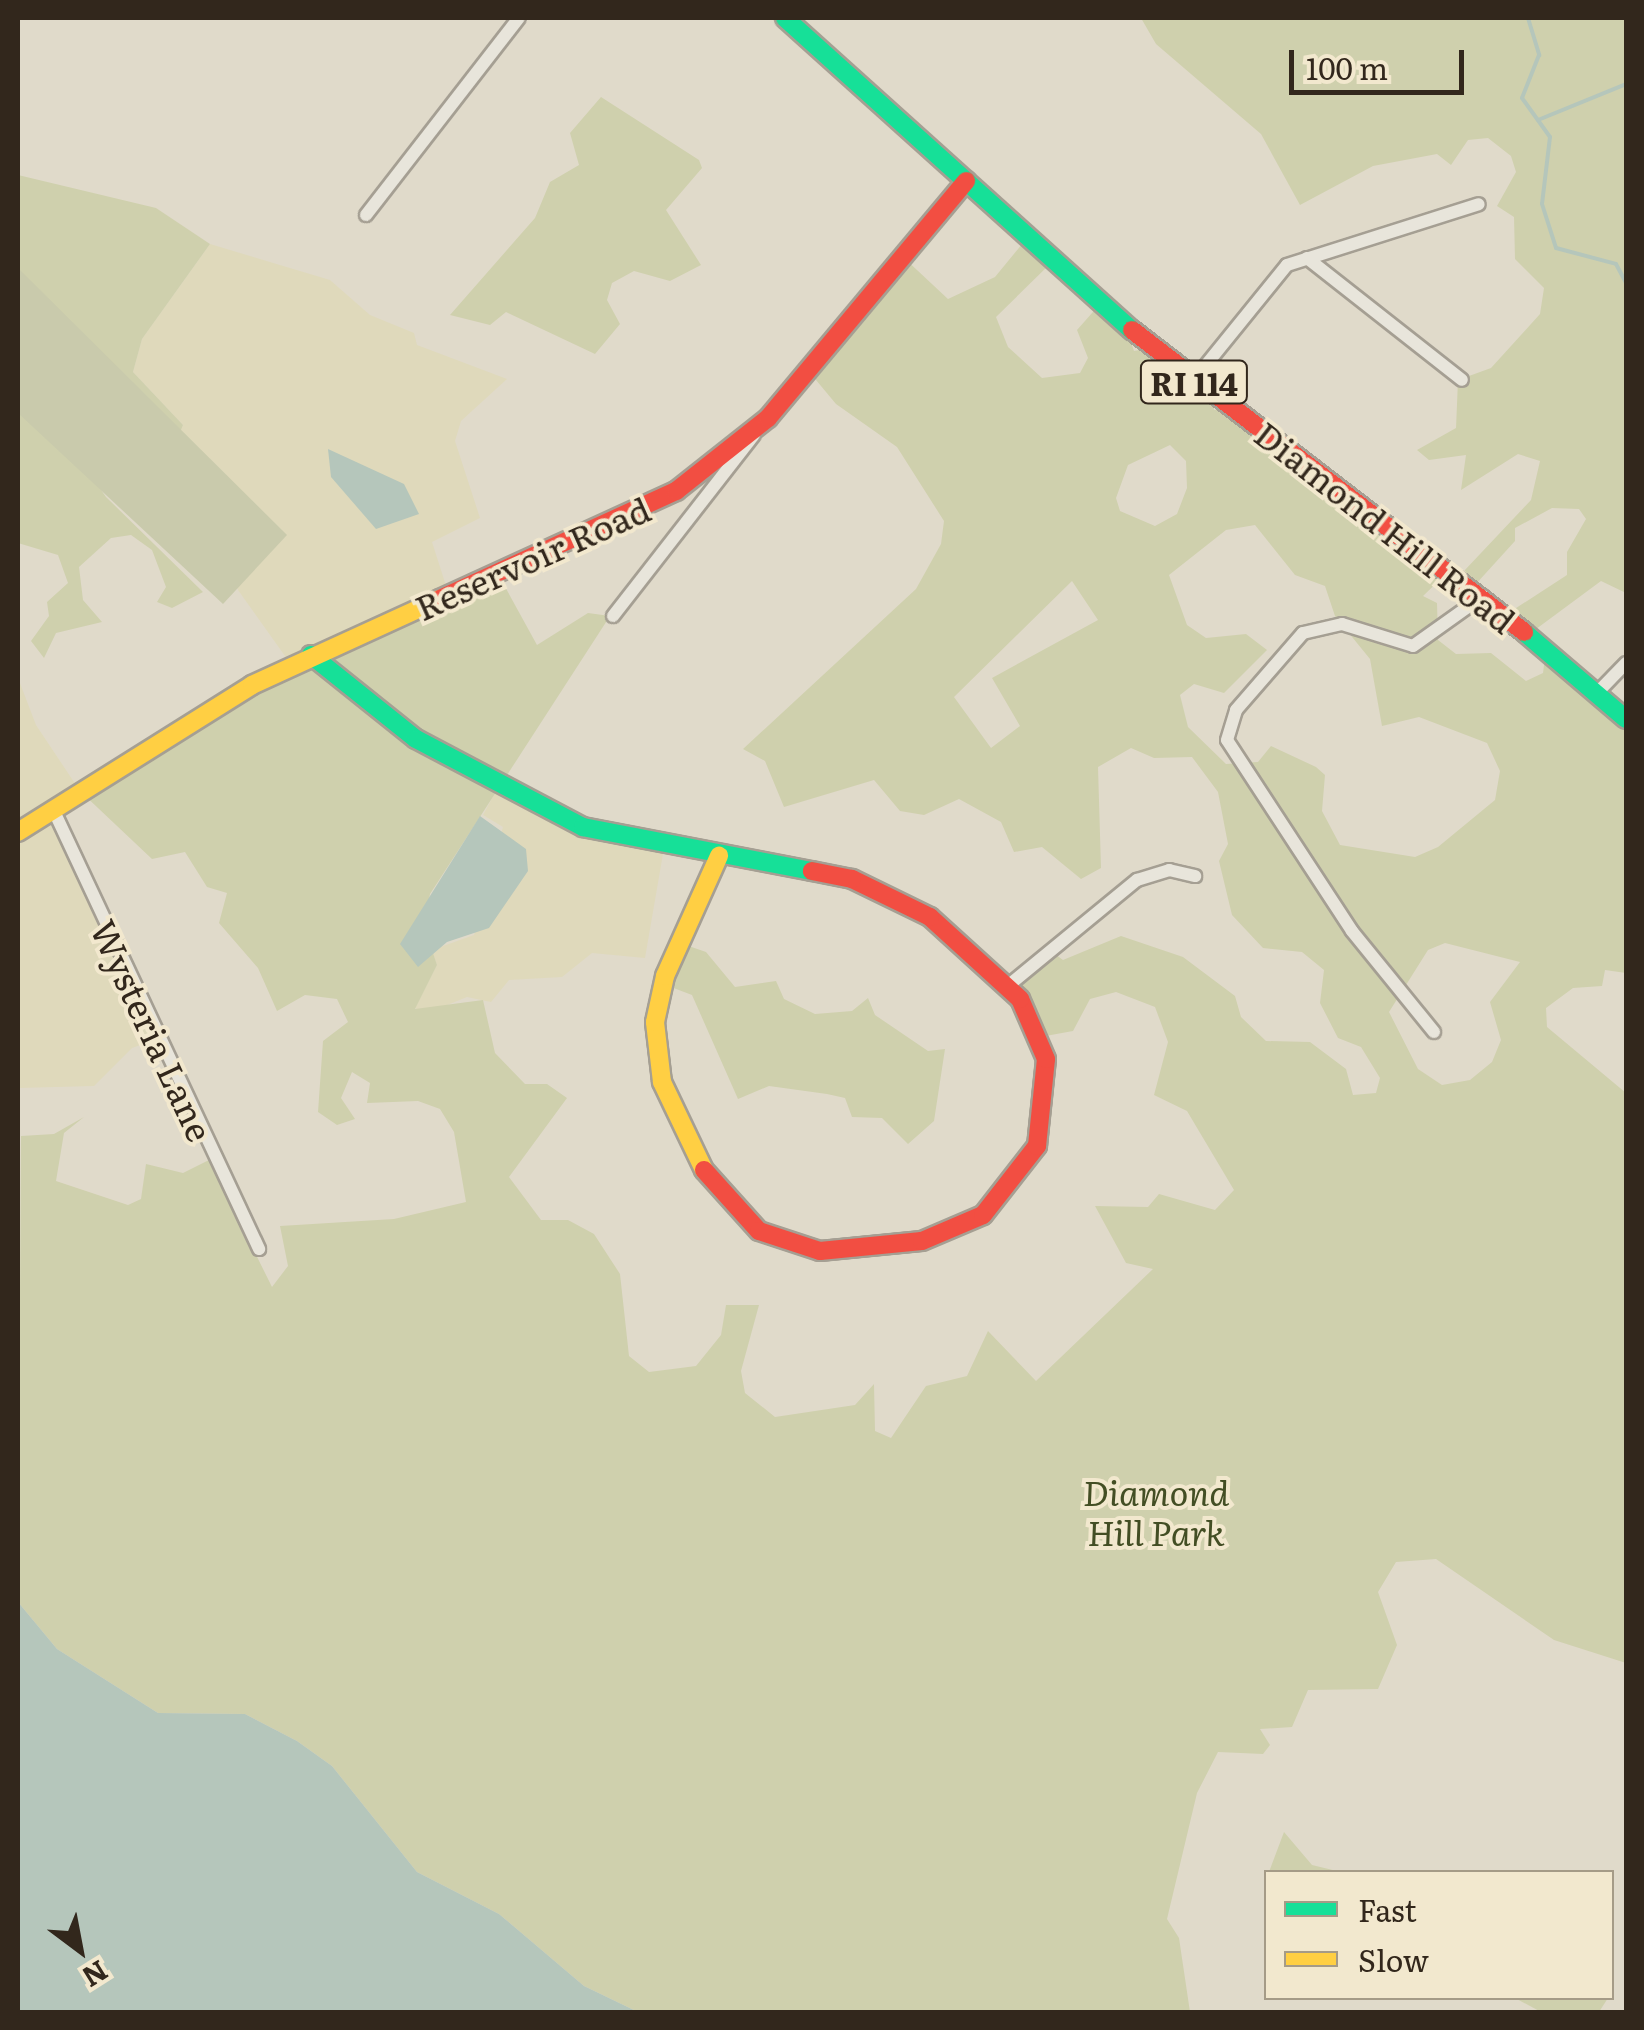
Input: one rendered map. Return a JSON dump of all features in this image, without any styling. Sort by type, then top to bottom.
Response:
[{"type":"street","points":[[366,215],[519,18]]},
{"type":"street","name":"Diamond Hill Road","points":[[785,18],[1193,381],[1483,596],[1626,718]]},
{"type":"street","name":"Reservoir Road","points":[[18,832],[311,655],[638,512],[768,418],[966,180]]},
{"type":"street","points":[[1193,381],[1270,280],[1307,258],[1479,204]]},
{"type":"street","points":[[1307,258],[1462,380]]},
{"type":"street","points":[[613,616],[768,418]]},
{"type":"street","points":[[1434,1032],[1352,932],[1227,740],[1229,722],[1288,647],[1318,625],[1413,646],[1483,596]]},
{"type":"street","points":[[311,655],[416,739],[565,818],[719,856],[885,890],[1008,986],[1032,1018],[1048,1081],[1044,1125],[1015,1184],[983,1215],[922,1241],[841,1252],[778,1240],[712,1188],[655,1053],[665,976],[719,856]]},
{"type":"street","points":[[1596,694],[1626,663]]},
{"type":"street","name":"Wysteria Lane","points":[[53,809],[259,1249]]},
{"type":"street","points":[[1008,986],[1137,880],[1170,870],[1195,876]]},
{"type":"shaded area","points":[[210,244],[330,280],[370,315],[414,333],[417,345],[507,379],[461,421],[455,441],[480,518],[432,542],[448,592],[290,663],[238,590],[175,441],[183,425],[133,372],[142,339]]},
{"type":"shaded area","points":[[328,449],[404,484],[419,514],[376,529],[331,477]]},
{"type":"shaded area","points":[[18,678],[36,725],[80,791],[58,807],[157,1039],[132,1048],[94,1086],[18,1088]]},
{"type":"shaded area","points":[[501,782],[574,820],[664,848],[645,958],[592,953],[562,977],[509,980],[491,1002],[467,997],[425,1014],[415,1008],[437,965],[432,950],[474,935],[503,827],[483,815]]},
{"type":"shaded area","points":[[480,816],[526,849],[528,871],[489,928],[447,942],[418,967],[400,944]]},
{"type":"shaded area","points":[[18,1602],[57,1649],[158,1713],[245,1714],[297,1741],[332,1766],[417,1872],[499,1914],[584,1986],[638,2012],[18,2012]]},
{"type":"green space","points":[[1141,18],[1626,18],[1626,593],[1601,581],[1528,635],[1510,612],[1567,575],[1567,552],[1586,519],[1579,509],[1552,508],[1515,528],[1515,541],[1475,585],[1464,571],[1531,500],[1540,461],[1518,454],[1461,490],[1466,455],[1429,460],[1417,450],[1456,428],[1458,380],[1491,368],[1540,314],[1544,288],[1515,259],[1514,217],[1497,206],[1516,172],[1511,156],[1488,138],[1468,140],[1451,165],[1437,154],[1373,166],[1300,205],[1261,134],[1156,44]]},
{"type":"green space","points":[[601,97],[699,160],[702,168],[666,210],[701,265],[670,281],[634,271],[612,283],[607,300],[620,324],[595,354],[506,312],[490,325],[450,315],[535,218],[550,182],[579,165],[570,133]]},
{"type":"green space","points":[[18,175],[156,208],[210,244],[142,339],[133,372],[183,425],[178,437],[18,284]]},
{"type":"green space","name":"Diamond Hill Park","points":[[1027,238],[1052,262],[996,317],[1008,347],[1042,378],[1080,373],[1088,358],[1077,330],[1100,304],[1125,325],[1134,351],[1151,348],[1212,395],[1214,410],[1229,407],[1451,569],[1423,596],[1437,603],[1438,640],[1456,654],[1491,653],[1526,681],[1543,673],[1546,650],[1626,719],[1626,973],[1605,970],[1602,986],[1573,988],[1546,1008],[1547,1027],[1626,1093],[1626,1663],[1554,1640],[1436,1559],[1396,1562],[1378,1592],[1397,1645],[1378,1689],[1308,1690],[1292,1727],[1260,1729],[1270,1745],[1263,1754],[1218,1752],[1197,1793],[1167,1919],[1179,1938],[1190,2012],[638,2012],[584,1986],[499,1914],[417,1872],[332,1766],[297,1741],[245,1714],[158,1713],[57,1649],[18,1602],[21,1136],[54,1134],[84,1117],[64,1133],[56,1181],[128,1205],[141,1199],[146,1164],[183,1173],[209,1160],[272,1287],[288,1266],[280,1226],[394,1219],[466,1202],[454,1132],[440,1109],[418,1101],[367,1103],[370,1083],[352,1072],[341,1098],[355,1119],[337,1125],[318,1112],[323,1041],[348,1022],[337,999],[305,995],[277,1011],[258,968],[219,923],[227,893],[207,887],[185,852],[152,859],[80,791],[191,722],[498,574],[537,645],[588,613],[610,616],[430,894],[417,966],[432,950],[437,965],[415,1009],[483,1000],[495,1053],[525,1084],[547,1084],[567,1098],[509,1177],[541,1220],[568,1220],[594,1234],[620,1274],[629,1356],[649,1372],[696,1366],[721,1335],[726,1305],[759,1305],[741,1371],[745,1393],[775,1417],[855,1405],[874,1384],[875,1431],[891,1438],[926,1386],[967,1376],[988,1331],[1036,1381],[1153,1269],[1126,1263],[1095,1206],[1148,1207],[1159,1194],[1215,1210],[1234,1190],[1187,1111],[1154,1095],[1168,1042],[1155,1007],[1116,992],[1090,999],[1073,1031],[1040,1037],[1008,983],[1048,949],[1063,960],[1121,936],[1183,957],[1235,996],[1241,1017],[1266,1041],[1310,1042],[1346,1069],[1353,1095],[1376,1093],[1380,1078],[1361,1047],[1338,1038],[1320,1003],[1324,970],[1302,952],[1263,948],[1232,915],[1219,861],[1228,844],[1218,792],[1192,757],[1154,758],[1131,748],[1098,767],[1101,868],[1081,879],[1042,847],[1014,852],[1001,822],[959,799],[924,815],[900,811],[874,780],[784,807],[765,761],[743,749],[916,589],[941,544],[944,521],[897,447],[836,404],[806,368],[902,256],[948,299],[995,277]],"holes":[[[1170,445],[1186,461],[1187,488],[1177,514],[1155,526],[1120,511],[1116,498],[1128,465]],[[1255,525],[1295,575],[1325,586],[1335,616],[1370,659],[1382,726],[1419,717],[1487,743],[1500,771],[1495,800],[1438,847],[1415,857],[1340,845],[1322,811],[1325,775],[1316,767],[1271,746],[1258,762],[1226,764],[1188,727],[1180,695],[1194,684],[1224,693],[1267,650],[1246,634],[1206,638],[1187,625],[1169,575],[1226,530]],[[1072,581],[1098,620],[992,678],[1020,726],[991,748],[954,697]],[[1445,943],[1520,962],[1490,1002],[1501,1040],[1492,1062],[1470,1080],[1442,1085],[1418,1069],[1389,1012],[1428,950]]]},
{"type":"green space","points":[[18,268],[287,535],[223,604],[18,413]]},
{"type":"green space","points":[[18,402],[73,450],[106,497],[203,592],[172,608],[157,602],[166,587],[152,550],[131,535],[111,538],[79,567],[83,600],[102,622],[56,633],[44,658],[31,641],[49,616],[47,602],[68,583],[58,555],[18,543]]},
{"type":"green space","points":[[680,943],[706,952],[735,987],[776,981],[784,999],[815,1014],[852,1011],[868,998],[875,1015],[928,1051],[945,1049],[934,1121],[908,1144],[882,1118],[852,1117],[845,1098],[769,1086],[738,1099],[692,995],[663,984]]},
{"type":"green space","points":[[1284,1832],[1312,1865],[1333,1870],[1270,1870]]},
{"type":"green space","points":[[1519,2000],[1607,2000],[1599,2012],[1541,2012]]},
{"type":"waterway","points":[[1528,18],[1539,55],[1522,98],[1550,137],[1542,204],[1556,248],[1616,264],[1626,283]]},
{"type":"waterway","points":[[1538,120],[1626,84]]},
{"type":"traffic: fast","points":[[785,18],[1132,330]]},
{"type":"traffic: fast","points":[[1524,632],[1626,719]]},
{"type":"traffic: fast","points":[[311,655],[416,739],[583,827],[812,871]]},
{"type":"traffic: slow","points":[[18,832],[252,685],[440,599]]},
{"type":"traffic: slow","points":[[704,1170],[662,1082],[655,1022],[665,976],[719,856]]},
{"type":"traffic: jam","points":[[440,599],[676,491],[768,418],[966,181]]},
{"type":"traffic: jam","points":[[1132,330],[1524,632]]},
{"type":"traffic: jam","points":[[704,1170],[759,1231],[820,1251],[922,1241],[983,1215],[1037,1146],[1046,1059],[1020,999],[930,917],[852,879],[812,871]]}]
